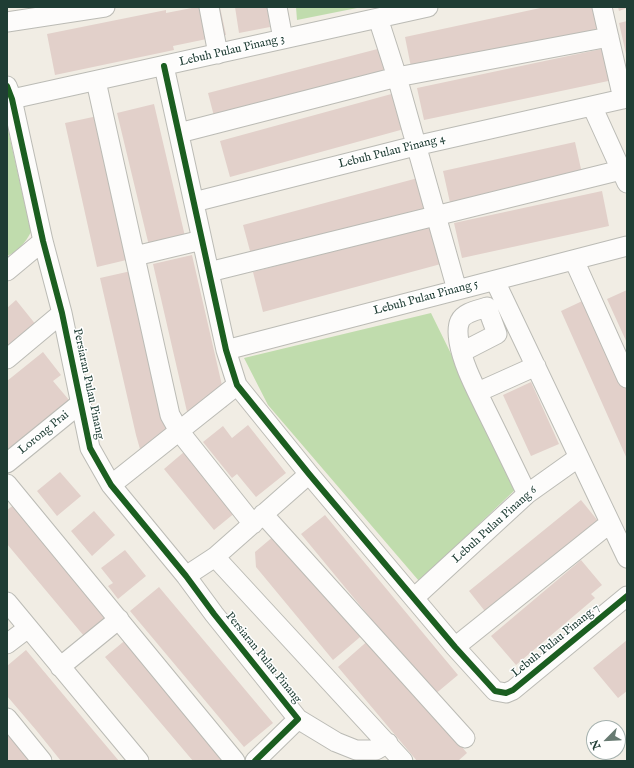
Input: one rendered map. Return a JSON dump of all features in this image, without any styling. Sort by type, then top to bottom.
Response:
[{"type":"street","points":[[209,7],[218,54]]},
{"type":"street","points":[[277,7],[283,39]]},
{"type":"street","name":"Lebuh Pulau Pinang 3","points":[[9,92],[96,81],[283,39],[384,14],[428,7]]},
{"type":"street","points":[[602,7],[625,98]]},
{"type":"street","points":[[7,22],[93,8]]},
{"type":"street","points":[[384,14],[397,77],[415,146],[457,290]]},
{"type":"street","points":[[179,133],[397,77],[609,37]]},
{"type":"street","points":[[164,66],[226,350],[237,385],[309,474],[454,647],[610,523]]},
{"type":"street","points":[[96,81],[170,415],[179,431],[258,519],[465,738]]},
{"type":"street","name":"Persiaran Pulau Pinang","points":[[9,92],[43,241],[62,314],[82,402],[90,448],[111,485],[186,576],[214,614],[298,719]]},
{"type":"street","name":"Lebuh Pulau Pinang 4","points":[[194,202],[415,146],[625,98]]},
{"type":"street","points":[[209,272],[435,216],[624,177],[592,106]]},
{"type":"street","points":[[135,256],[202,240]]},
{"type":"street","points":[[9,265],[43,241]]},
{"type":"street","name":"Lebuh Pulau Pinang 5","points":[[226,350],[627,246]]},
{"type":"street","points":[[574,260],[627,378]]},
{"type":"street","points":[[495,281],[627,558]]},
{"type":"street","points":[[7,359],[62,314]]},
{"type":"street","points":[[462,352],[478,392],[527,494]]},
{"type":"street","points":[[478,392],[536,366]]},
{"type":"street","points":[[111,485],[237,385]]},
{"type":"street","name":"Lorong Prai","points":[[7,463],[82,402]]},
{"type":"street","name":"Lebuh Pulau Pinang 6","points":[[414,598],[527,494],[579,457]]},
{"type":"street","points":[[186,576],[215,557],[309,474]]},
{"type":"street","points":[[7,484],[235,761]]},
{"type":"street","points":[[215,557],[403,761]]},
{"type":"street","points":[[7,602],[139,761]]},
{"type":"street","name":"Lebuh Pulau Pinang 7","points":[[454,647],[495,691],[506,693],[513,690],[624,605]]},
{"type":"street","points":[[60,667],[119,620]]},
{"type":"street","points":[[7,644],[28,628]]},
{"type":"street","points":[[7,718],[42,761]]},
{"type":"street","points":[[255,761],[298,719],[336,742],[356,750],[376,750],[388,743]]},
{"type":"green space","points":[[296,7],[362,7],[297,20]]},
{"type":"green space","points":[[7,125],[31,232],[15,252],[7,256]]},
{"type":"green space","points":[[431,313],[517,488],[419,581],[268,405],[244,358]]},
{"type":"building","points":[[197,7],[220,7],[226,35],[173,46],[174,50],[55,75],[47,34],[166,10],[166,13]]},
{"type":"building","points":[[235,7],[267,7],[270,27],[239,33]]},
{"type":"building","points":[[545,7],[596,7],[601,32],[412,72],[405,37]]},
{"type":"building","points":[[618,7],[627,7],[627,8],[619,11]]},
{"type":"building","points":[[627,21],[627,54],[626,54],[619,23]]},
{"type":"building","points":[[393,45],[401,77],[216,124],[208,93]]},
{"type":"building","points":[[606,48],[613,80],[424,120],[417,88]]},
{"type":"building","points":[[406,90],[415,126],[230,177],[220,141]]},
{"type":"building","points":[[154,104],[187,245],[151,254],[117,113]]},
{"type":"building","points":[[107,114],[139,257],[97,267],[65,123]]},
{"type":"building","points":[[575,142],[583,178],[451,207],[443,171]]},
{"type":"building","points":[[429,175],[439,213],[253,262],[243,225]]},
{"type":"building","points":[[602,191],[609,226],[462,258],[454,223]]},
{"type":"building","points":[[441,222],[452,261],[263,312],[253,272]]},
{"type":"building","points":[[192,255],[227,407],[188,416],[153,264]]},
{"type":"building","points":[[140,269],[177,425],[149,465],[140,449],[136,435],[100,278]]},
{"type":"building","points":[[627,290],[627,343],[607,299]]},
{"type":"building","points":[[593,296],[627,371],[627,459],[561,311]]},
{"type":"building","points":[[16,300],[45,336],[7,368],[7,308]]},
{"type":"building","points":[[43,352],[61,375],[53,381],[69,400],[7,450],[7,381]]},
{"type":"building","points":[[531,382],[559,444],[531,456],[503,395]]},
{"type":"building","points":[[248,425],[286,473],[256,497],[237,474],[232,478],[203,442],[223,426],[232,438]]},
{"type":"building","points":[[191,446],[242,507],[214,530],[164,469]]},
{"type":"building","points":[[60,472],[81,496],[57,516],[37,491]]},
{"type":"building","points":[[581,500],[607,532],[495,624],[469,591]]},
{"type":"building","points":[[15,504],[118,628],[94,648],[7,544],[7,510]]},
{"type":"building","points":[[94,511],[115,535],[92,556],[71,531]]},
{"type":"building","points":[[325,515],[458,675],[434,695],[301,534]]},
{"type":"building","points":[[281,530],[366,632],[333,660],[256,567],[255,552]]},
{"type":"building","points":[[125,550],[146,576],[118,599],[108,586],[113,583],[101,568]]},
{"type":"building","points":[[581,560],[602,585],[591,594],[595,598],[516,665],[491,636]]},
{"type":"building","points":[[159,587],[273,723],[244,747],[130,611]]},
{"type":"building","points":[[134,633],[226,761],[193,761],[105,657]]},
{"type":"building","points":[[371,638],[467,753],[458,761],[417,761],[338,667]]},
{"type":"building","points":[[627,640],[627,691],[618,698],[593,668]]},
{"type":"building","points":[[26,650],[119,761],[61,761],[7,696],[7,666]]},
{"type":"building","points":[[7,715],[45,761],[7,761]]},
{"type":"cycle path","points":[[164,66],[226,350],[237,385],[309,474],[455,647],[495,691],[506,693],[513,690],[627,596]]},
{"type":"cycle path","points":[[7,86],[12,99],[43,241],[62,313],[90,448],[111,485],[186,576],[214,614],[298,719],[255,761]]}]
